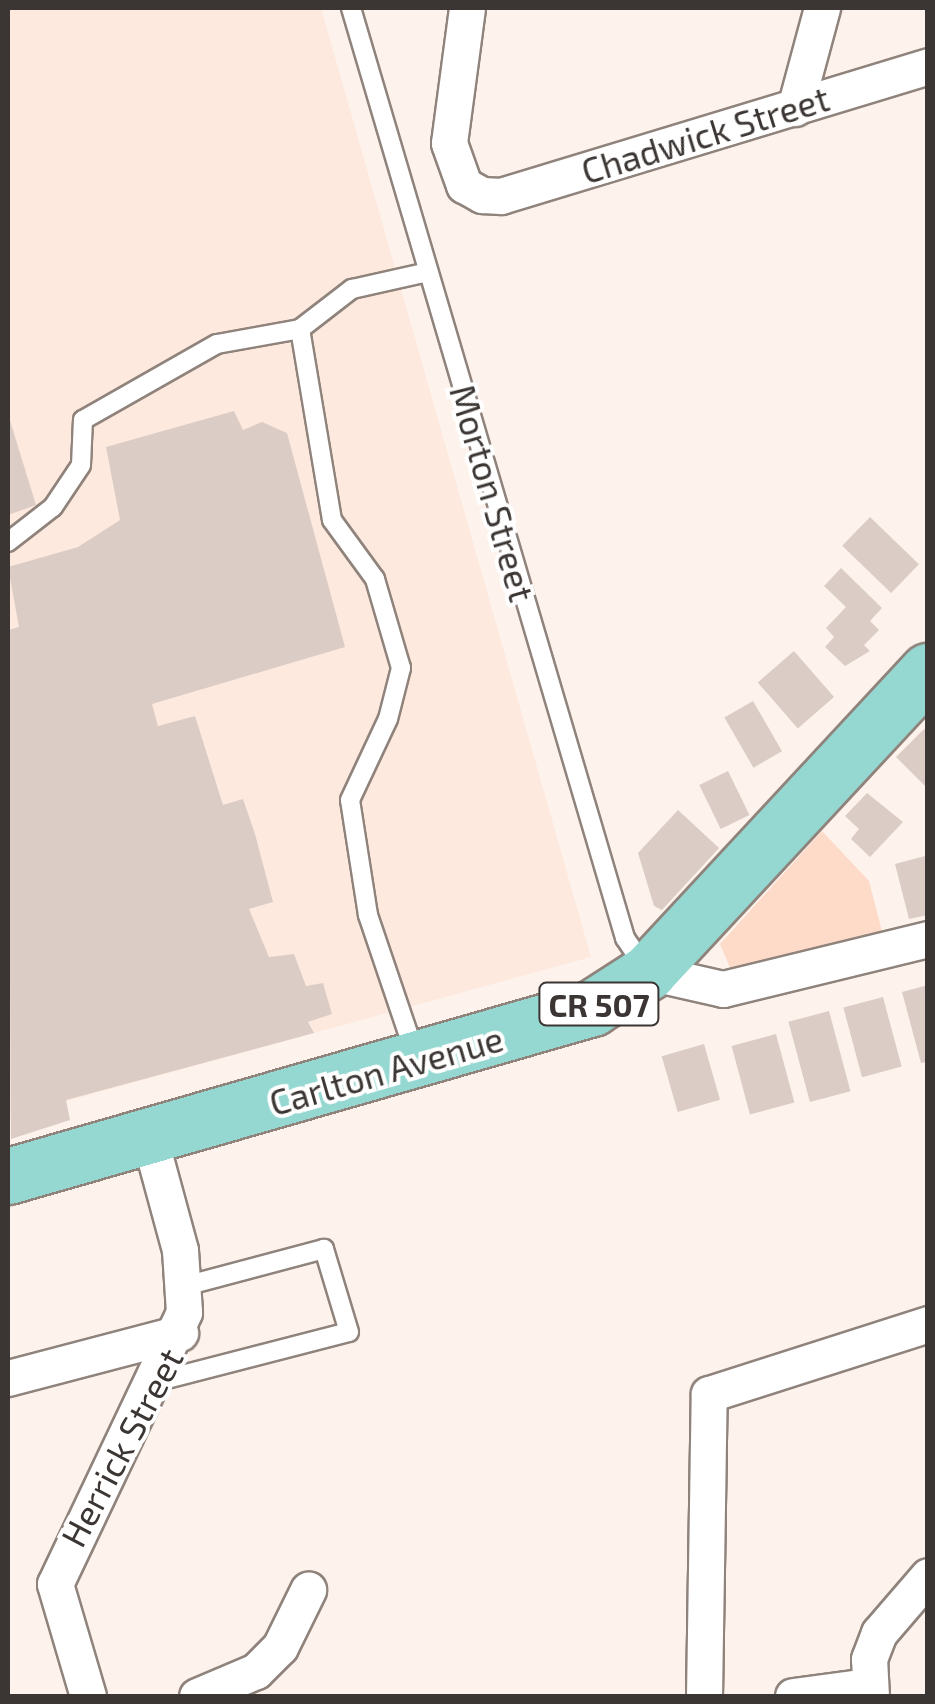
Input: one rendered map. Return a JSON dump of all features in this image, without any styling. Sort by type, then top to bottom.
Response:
[{"type":"main road","name":"Carlton Avenue","points":[[8,1176],[592,1008],[648,972],[928,671]]},
{"type":"street","name":"Chadwick Street","points":[[466,8],[449,143],[464,185],[482,195],[502,196],[928,66]]},
{"type":"street","points":[[795,108],[822,8]]},
{"type":"street","points":[[648,972],[722,989],[928,939]]},
{"type":"street","name":"Herrick Street","points":[[88,1696],[56,1584],[180,1332],[185,1286],[149,1136]]},
{"type":"street","points":[[704,1696],[708,1394],[928,1324]]},
{"type":"street","points":[[8,1378],[180,1332]]},
{"type":"street","points":[[794,1696],[870,1691],[879,1633],[928,1576]]},
{"type":"street","points":[[197,1696],[228,1687],[268,1659],[308,1590]]},
{"type":"lane","name":"Morton Street","points":[[351,8],[625,938],[648,972]]},
{"type":"lane","points":[[8,542],[53,507],[81,465],[83,420],[216,344],[300,329],[352,289],[428,272]]},
{"type":"lane","points":[[300,329],[332,520],[374,579],[401,668],[388,718],[350,800],[368,915],[418,1061]]},
{"type":"lane","points":[[155,1382],[349,1332],[324,1249],[185,1286]]},
{"type":"shaded area","points":[[8,8],[321,8],[591,957],[8,1117]]},
{"type":"shaded area","points":[[822,831],[869,881],[885,943],[731,970],[720,944]]},
{"type":"building","points":[[234,411],[243,430],[262,422],[287,433],[345,647],[152,704],[158,726],[195,716],[223,805],[243,799],[255,834],[273,902],[249,909],[269,957],[294,954],[306,986],[323,983],[332,1014],[308,1022],[314,1033],[66,1100],[70,1120],[11,1139],[8,630],[19,627],[8,567],[78,547],[120,520],[106,447]]},
{"type":"building","points":[[8,414],[36,505],[8,515]]},
{"type":"building","points":[[870,517],[919,564],[891,593],[842,546]]},
{"type":"building","points":[[841,568],[882,608],[870,621],[879,630],[864,645],[870,651],[845,666],[825,647],[834,637],[826,628],[846,607],[824,586]]},
{"type":"building","points":[[794,651],[834,697],[798,729],[758,682]]},
{"type":"building","points":[[753,701],[782,751],[753,768],[724,718]]},
{"type":"building","points":[[924,729],[928,733],[928,789],[896,757]]},
{"type":"building","points":[[728,771],[749,815],[721,829],[699,785]]},
{"type":"building","points":[[867,793],[903,822],[870,857],[851,839],[859,829],[845,816]]},
{"type":"building","points":[[678,810],[719,848],[662,910],[654,906],[638,853]]},
{"type":"building","points":[[925,856],[928,915],[909,919],[895,864]]},
{"type":"building","points":[[928,985],[928,1062],[921,1063],[902,992]]},
{"type":"building","points":[[883,997],[902,1067],[862,1077],[843,1008]]},
{"type":"building","points":[[829,1011],[850,1091],[810,1102],[788,1022]]},
{"type":"building","points":[[776,1034],[794,1103],[750,1114],[732,1046]]},
{"type":"building","points":[[704,1044],[720,1100],[678,1112],[662,1056]]}]
